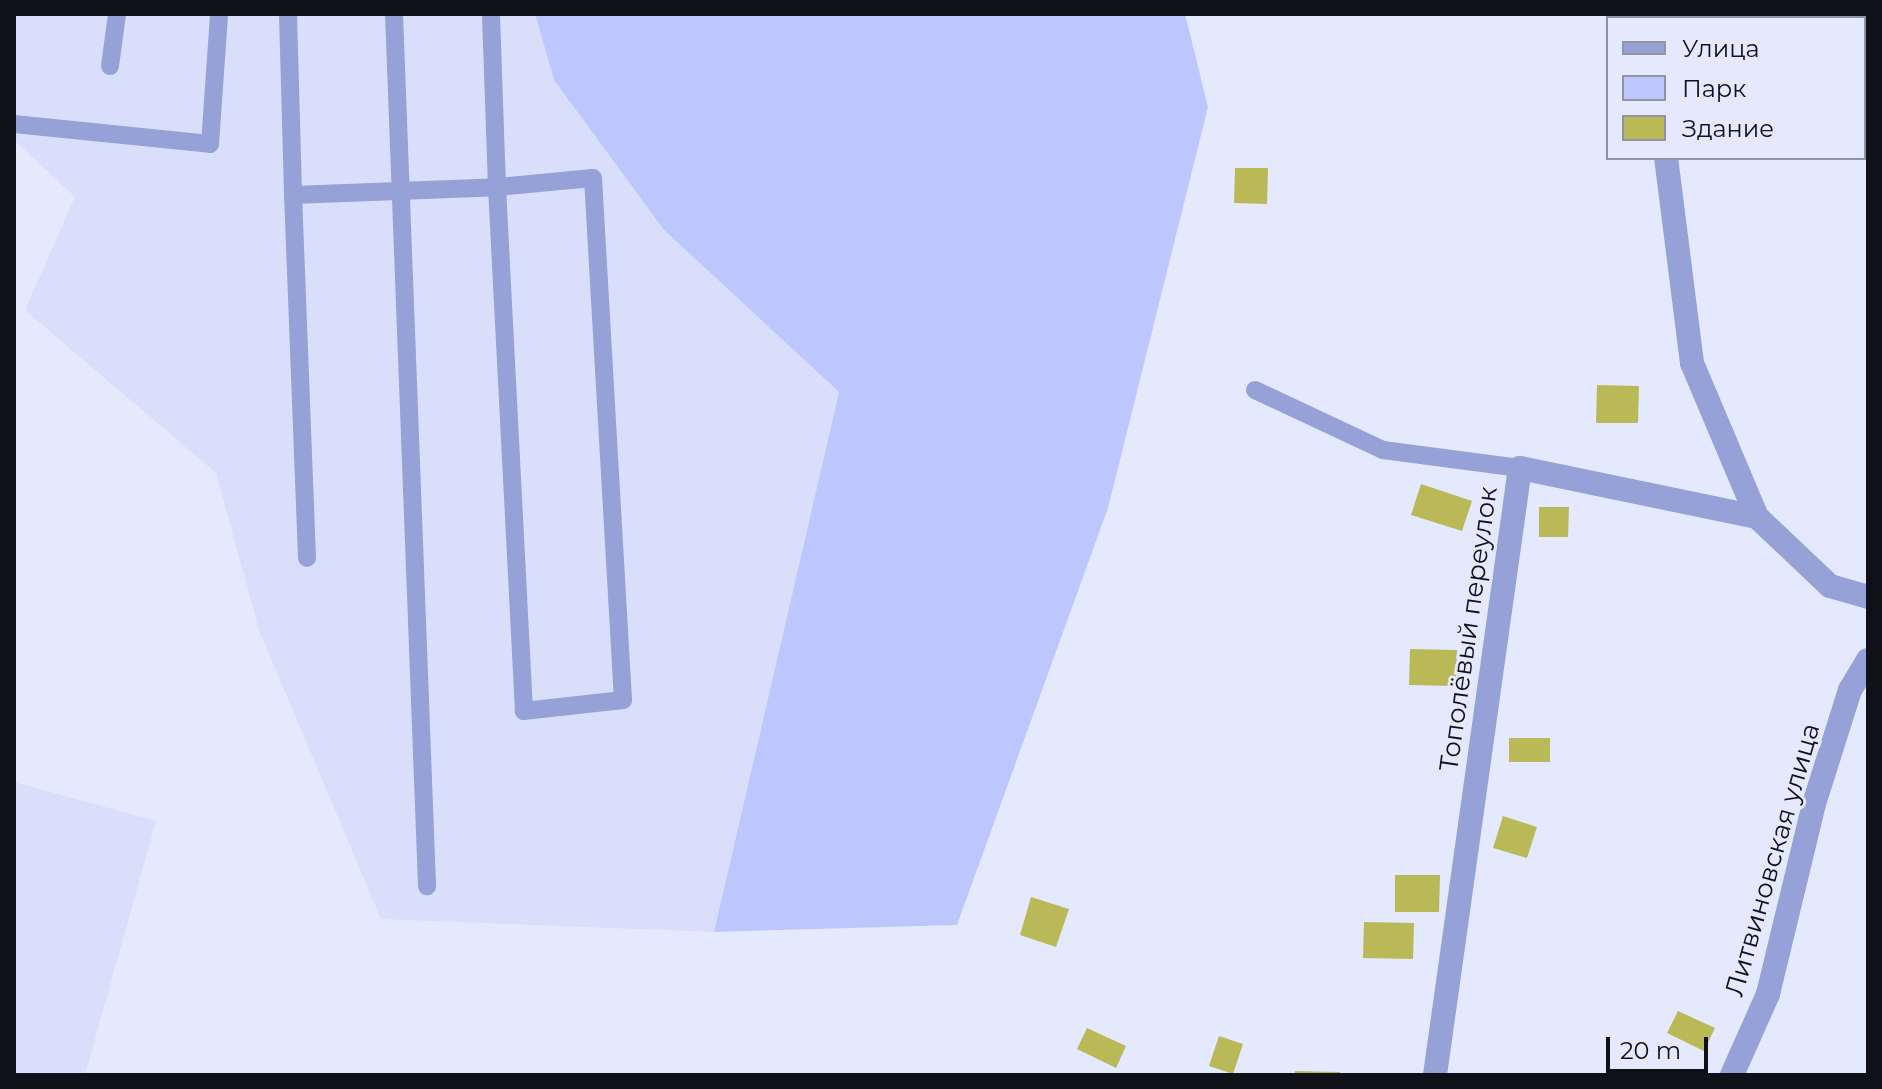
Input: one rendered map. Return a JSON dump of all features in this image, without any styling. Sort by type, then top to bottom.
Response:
[{"type":"street","points":[[1666,160],[1692,363],[1757,517],[1830,586],[1868,597]]},
{"type":"street","name":"Тополёвый переулок","points":[[1435,1075],[1520,468],[1757,517]]},
{"type":"street","name":"Литвиновская улица","points":[[1732,1075],[1768,994],[1814,804],[1850,690],[1868,660]]},
{"type":"lane","points":[[110,66],[117,14]]},
{"type":"lane","points":[[14,124],[210,144],[219,14]]},
{"type":"lane","points":[[288,14],[307,558]]},
{"type":"lane","points":[[394,14],[427,886]]},
{"type":"lane","points":[[293,195],[497,187],[593,178],[623,700],[524,711],[497,187],[491,14]]},
{"type":"lane","points":[[1255,390],[1383,450],[1520,468]]},
{"type":"shaded area","points":[[14,14],[535,14],[554,80],[664,230],[839,392],[714,932],[381,919],[259,630],[216,473],[25,310],[75,197],[14,140]]},
{"type":"shaded area","points":[[14,782],[156,821],[85,1075],[14,1075]]},
{"type":"green space","points":[[535,14],[1185,14],[1208,107],[1108,508],[957,925],[714,932],[839,392],[664,230],[554,80]]},
{"type":"building","points":[[1235,168],[1268,168],[1267,204],[1234,203]]},
{"type":"building","points":[[1597,385],[1639,386],[1638,423],[1596,423]]},
{"type":"building","points":[[1421,484],[1472,501],[1462,531],[1411,515]]},
{"type":"building","points":[[1539,507],[1569,507],[1568,537],[1539,537]]},
{"type":"building","points":[[1410,649],[1457,650],[1456,686],[1409,685]]},
{"type":"building","points":[[1509,738],[1550,738],[1550,762],[1509,762]]},
{"type":"building","points":[[1503,816],[1537,827],[1527,858],[1493,848]]},
{"type":"building","points":[[1395,875],[1440,875],[1439,912],[1395,912]]},
{"type":"building","points":[[1031,897],[1069,909],[1056,947],[1020,935]]},
{"type":"building","points":[[1364,922],[1414,923],[1413,959],[1363,958]]},
{"type":"building","points":[[1678,1011],[1715,1028],[1704,1051],[1667,1033]]},
{"type":"building","points":[[1087,1028],[1126,1046],[1116,1068],[1077,1049]]},
{"type":"building","points":[[1219,1036],[1243,1044],[1233,1074],[1209,1066]]},
{"type":"building","points":[[1295,1071],[1340,1072],[1340,1075],[1295,1075]]}]
